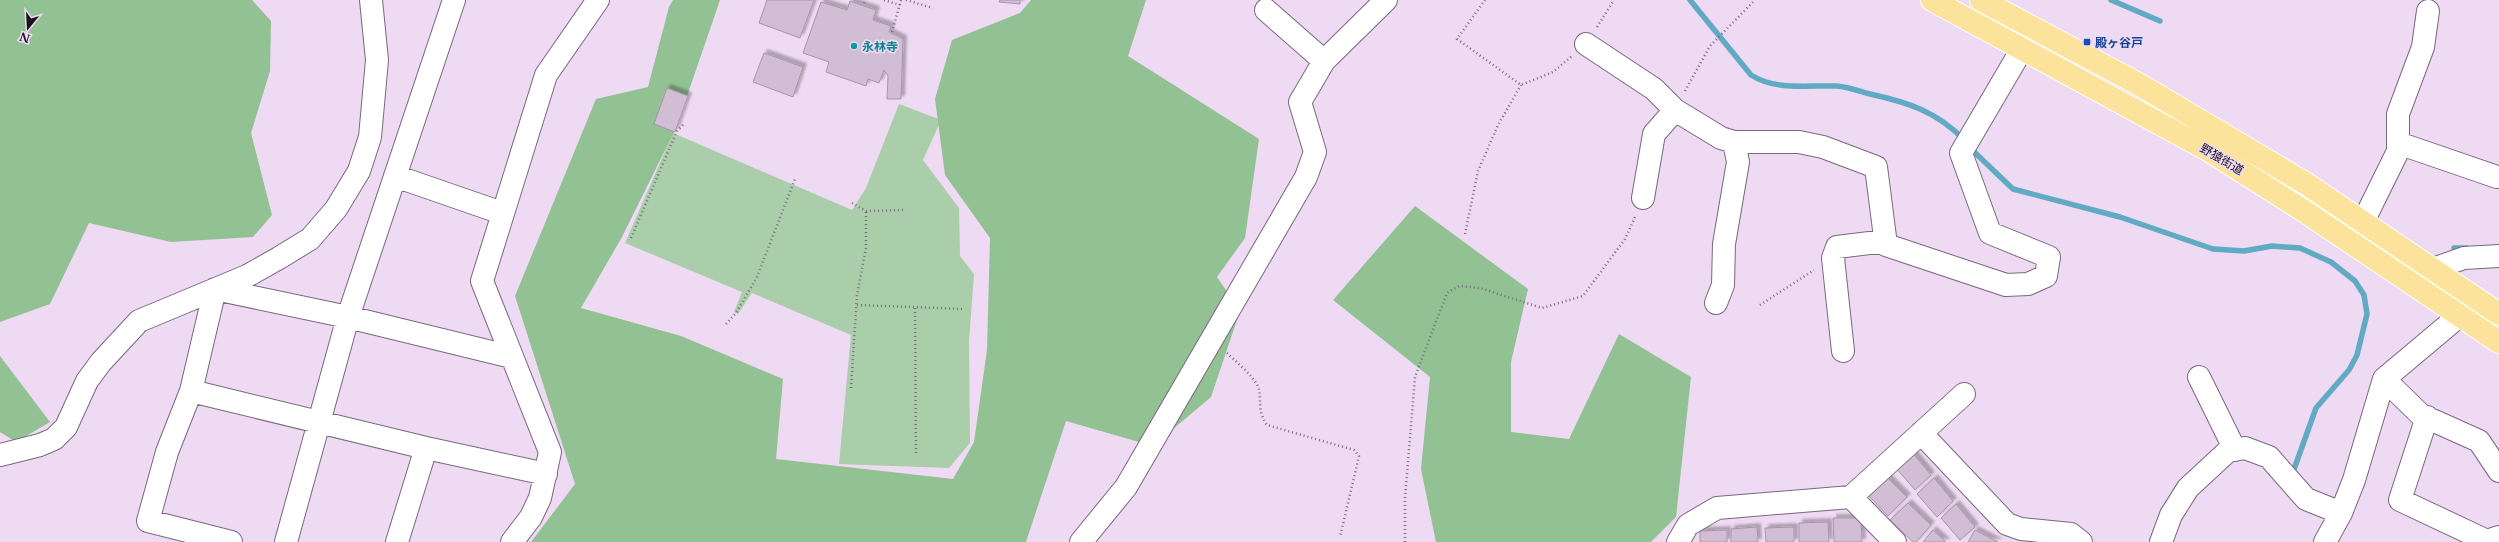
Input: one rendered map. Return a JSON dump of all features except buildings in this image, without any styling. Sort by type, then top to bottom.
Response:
[{"type":"main road","name":"野猿街道","points":[[1932,0],[2160,122],[2256,180],[2499,342]]},
{"type":"main road","name":"野猿街道","points":[[1984,1],[2148,90],[2305,183],[2499,314]]},
{"type":"street","points":[[0,455],[40,445],[54,439],[66,427],[87,381],[101,362],[139,321],[260,269],[310,238],[336,209],[359,171],[370,137],[374,108],[377,60],[371,0]]},
{"type":"street","points":[[286,542],[317,423],[348,317],[454,0]]},
{"type":"street","points":[[512,542],[531,518],[540,498],[550,452],[482,281],[546,75],[598,0]]},
{"type":"street","points":[[1081,542],[1126,487],[1306,177],[1315,152],[1300,102],[1324,62],[1386,0]]},
{"type":"street","points":[[1974,23],[1984,1]]},
{"type":"street","points":[[1266,10],[1324,62]]},
{"type":"street","points":[[2363,222],[2398,151],[2398,114],[2423,48],[2428,11]]},
{"type":"street","points":[[1586,44],[1654,89],[1675,110],[1721,138],[1734,142],[1799,142],[1823,147],[1876,167],[1886,245],[2006,285],[2028,284],[2046,276],[2049,257],[1990,233],[1966,145],[2022,48]]},
{"type":"street","points":[[1643,198],[1654,134],[1675,110]]},
{"type":"street","points":[[1716,303],[1724,285],[1724,244],[1738,162],[1734,142]]},
{"type":"street","points":[[2398,143],[2497,177]]},
{"type":"street","points":[[395,176],[502,213]]},
{"type":"street","points":[[1843,351],[1833,258],[1837,247],[1886,241]]},
{"type":"street","points":[[2433,269],[2464,258],[2499,256]]},
{"type":"street","points":[[215,289],[348,317],[512,357]]},
{"type":"street","points":[[215,289],[191,391],[167,452],[148,521],[230,542]]},
{"type":"street","points":[[2325,542],[2341,513],[2354,480],[2384,379],[2459,316]]},
{"type":"street","points":[[2199,378],[2236,450]]},
{"type":"street","points":[[2384,379],[2421,415],[2479,442],[2499,471]]},
{"type":"street","points":[[191,391],[317,423],[546,474]]},
{"type":"street","points":[[1678,542],[1688,525],[1717,508],[1851,497],[1964,394]]},
{"type":"street","points":[[2427,417],[2400,500],[2487,541],[2499,537]]},
{"type":"street","points":[[1921,433],[2007,524],[2021,529],[2071,534],[2081,542]]},
{"type":"street","points":[[396,542],[426,448]]},
{"type":"street","points":[[2161,542],[2171,515],[2188,488],[2228,451],[2245,448],[2269,457],[2306,499],[2341,513]]},
{"type":"street","points":[[1851,497],[1895,542]]},
{"type":"path","points":[[884,0],[900,5]]},
{"type":"path","points":[[892,32],[901,0]]},
{"type":"path","points":[[906,0],[934,8]]},
{"type":"path","points":[[1485,0],[1457,39],[1521,85]]},
{"type":"path","points":[[1675,110],[1699,63],[1710,46],[1755,0]]},
{"type":"path","points":[[1465,234],[1478,171],[1498,125],[1521,85],[1553,72]]},
{"type":"path","points":[[631,238],[677,131],[684,124]]},
{"type":"path","points":[[726,324],[736,313],[757,277],[795,179]]},
{"type":"path","points":[[1405,542],[1405,498],[1415,377],[1447,293],[1459,286],[1480,288],[1542,308],[1583,296],[1625,239],[1643,198]]},
{"type":"path","points":[[852,203],[866,211],[903,210]]},
{"type":"path","points":[[851,388],[856,306],[866,248],[866,211]]},
{"type":"path","points":[[1760,305],[1833,258]]},
{"type":"path","points":[[856,306],[965,310]]},
{"type":"path","points":[[916,308],[916,453]]},
{"type":"path","points":[[1212,339],[1256,383],[1259,392],[1261,416],[1267,425],[1354,450],[1359,456],[1340,537]]},
{"type":"green space","points":[[0,0],[252,0],[271,21],[270,71],[251,133],[272,215],[253,237],[171,242],[89,223],[50,304],[0,322]]},
{"type":"green space","points":[[673,0],[720,0],[676,128],[622,237],[581,308],[681,336],[783,379],[776,459],[953,479],[974,442],[987,350],[990,238],[945,175],[935,99],[952,40],[1020,13],[1031,0],[1146,0],[1128,56],[1259,139],[1245,238],[1217,277],[1240,311],[1211,397],[1153,446],[1066,421],[1026,542],[531,542],[575,484],[515,296],[596,99],[648,87],[669,7]]},
{"type":"green space","points":[[899,104],[941,120],[923,160],[959,208],[960,256],[974,274],[969,341],[970,443],[949,468],[839,464],[851,335],[752,293],[738,314],[734,312],[742,292],[625,243],[673,133],[852,210],[866,188]]},
{"type":"green space","points":[[1415,206],[1528,289],[1511,362],[1511,432],[1569,439],[1619,334],[1691,377],[1676,517],[1651,542],[1436,542],[1421,469],[1430,377],[1333,300]]},
{"type":"green space","points":[[0,356],[50,422],[16,442],[0,432]]},
{"type":"waterway","points":[[1690,0],[1751,75],[1761,80],[1782,85],[1837,86],[1897,101],[1933,115],[1954,130],[1964,140]]},
{"type":"waterway","points":[[2111,0],[2160,21]]},
{"type":"waterway","points":[[1969,147],[2013,189],[2120,217],[2213,249],[2244,251],[2272,246],[2300,248],[2331,262],[2355,281],[2364,295],[2367,314],[2357,355],[2349,370],[2316,408],[2293,472]]},
{"type":"waterway","points":[[2454,248],[2467,248]]},
{"type":"place","name":"殿ヶ谷戸","points":[[2087,42]]},
{"type":"place","name":"永林寺","points":[[854,46]]}]
